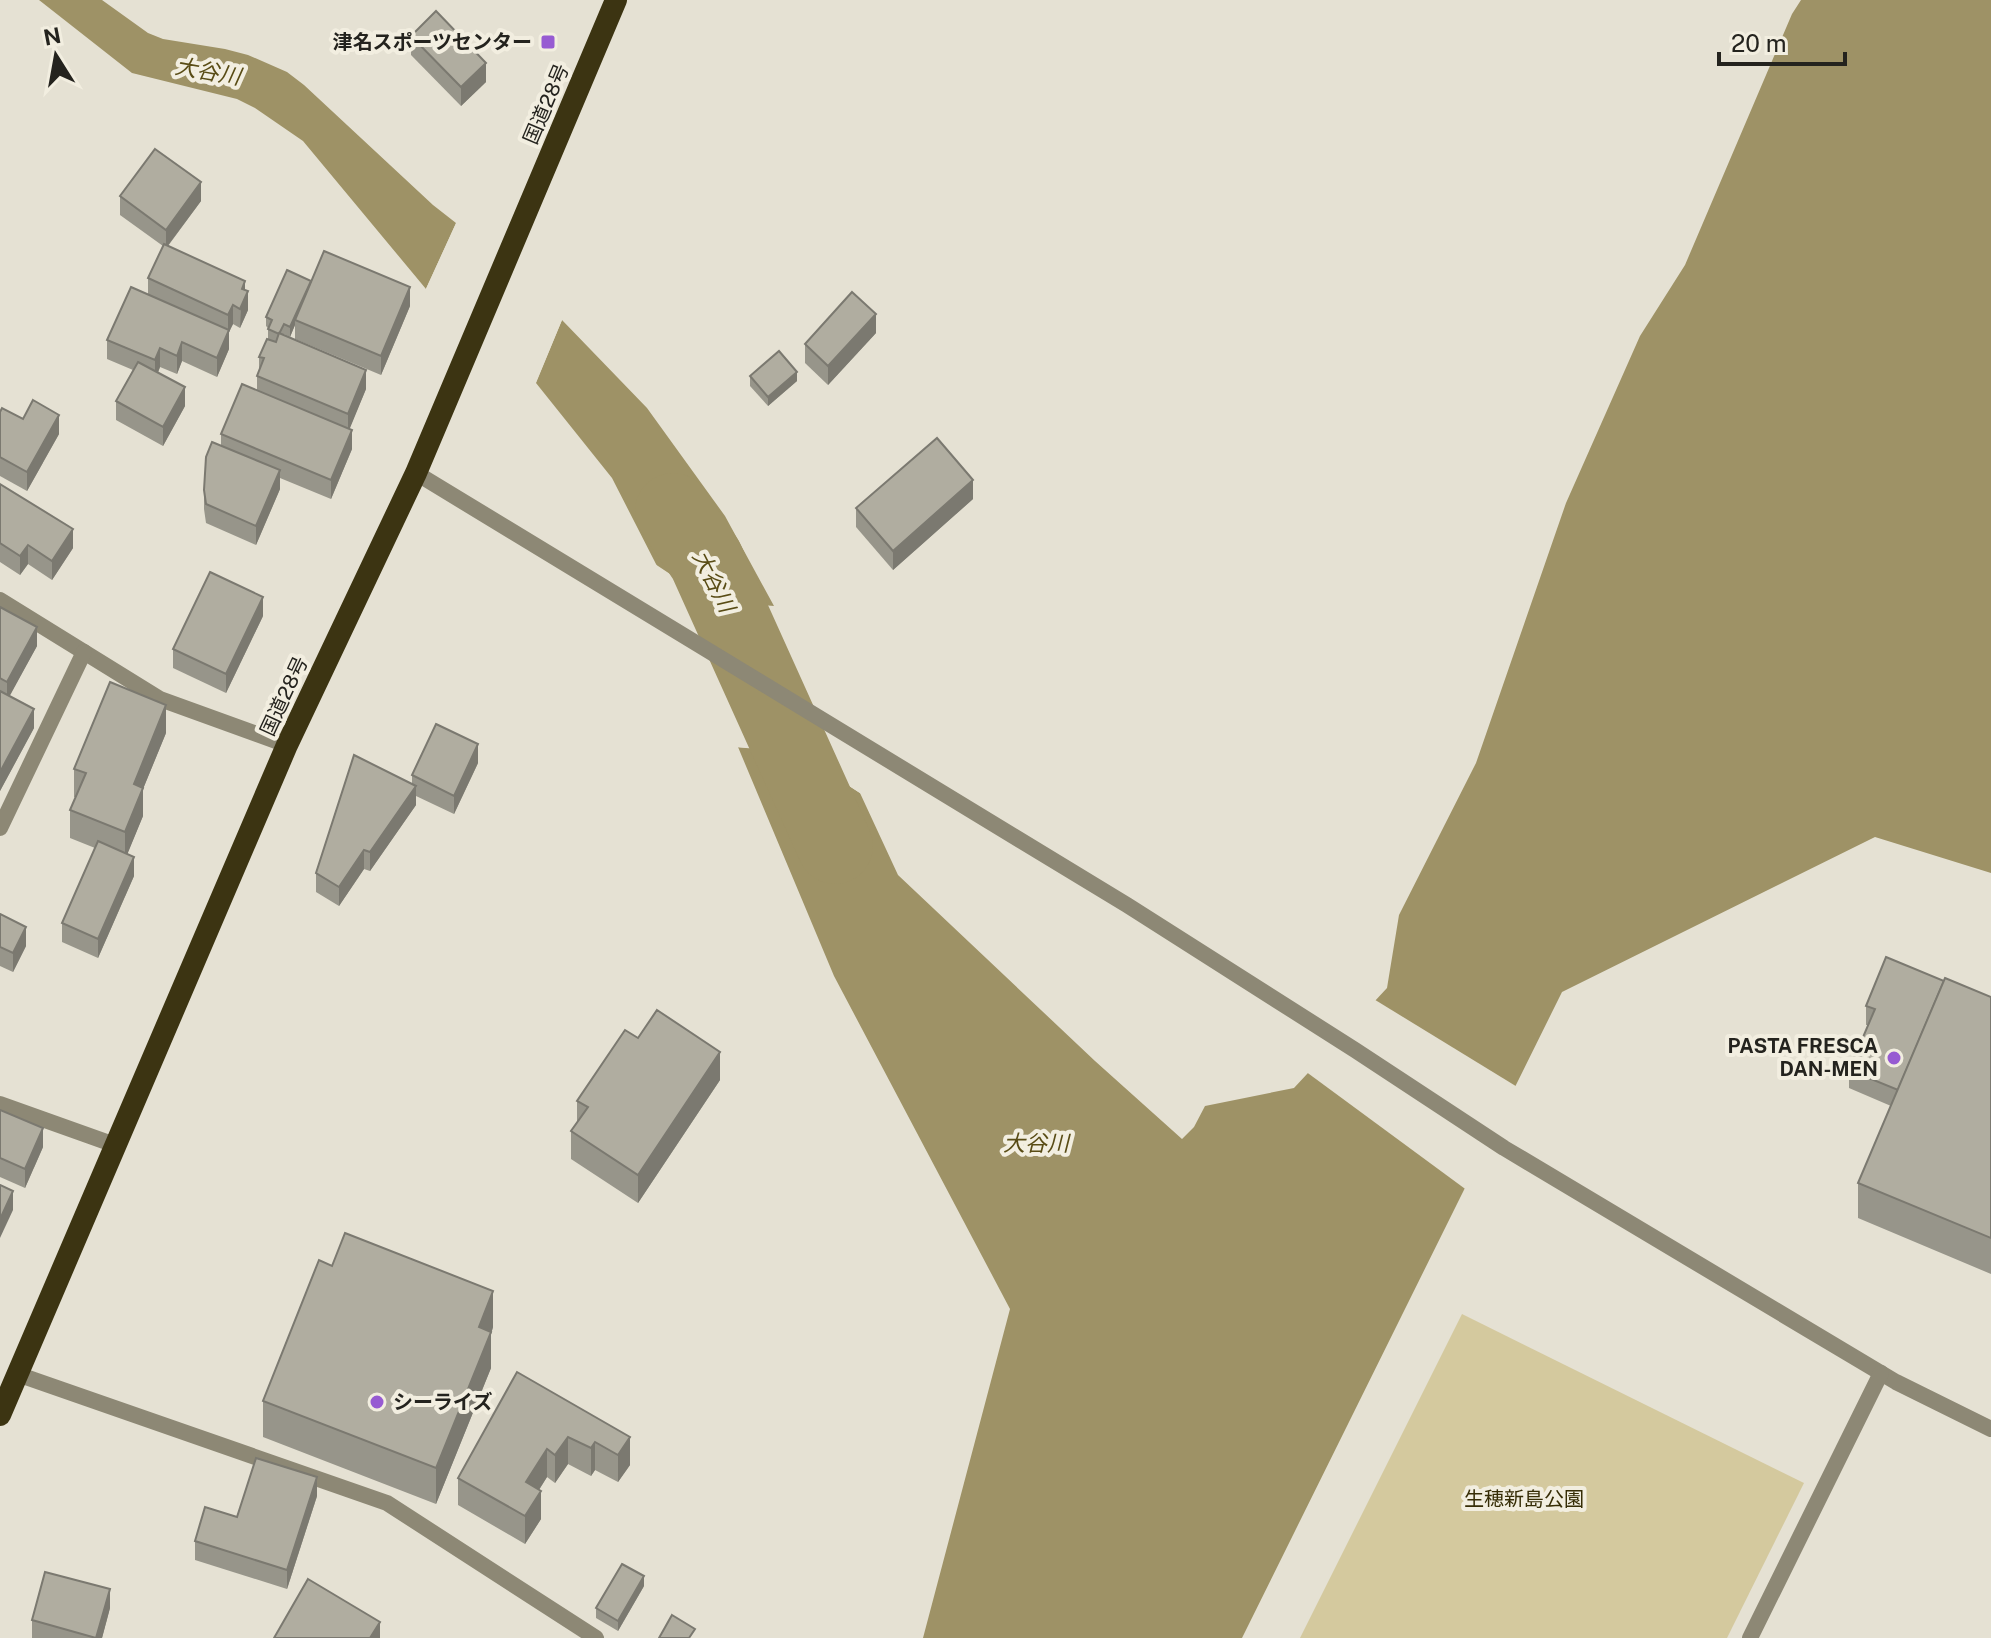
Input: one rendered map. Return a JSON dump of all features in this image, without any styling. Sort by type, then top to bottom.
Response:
[{"type":"highway","name":"国道28号","points":[[0,1415],[287,745],[416,473],[616,0]]},
{"type":"street","points":[[416,473],[1153,921],[1504,1148],[1881,1373],[1991,1429]]},
{"type":"street","points":[[0,600],[160,699],[287,745]]},
{"type":"street","points":[[0,828],[84,652]]},
{"type":"street","points":[[0,1104],[115,1145]]},
{"type":"street","points":[[1750,1638],[1881,1373]]},
{"type":"street","points":[[17,1374],[387,1503],[596,1638]]},
{"type":"green space","name":"生穂新島公園","points":[[1462,1314],[1804,1483],[1727,1638],[1300,1638]]},
{"type":"water","name":"大谷川","points":[[39,0],[102,0],[148,33],[163,39],[248,55],[287,72],[456,223],[426,289],[303,141],[237,99],[132,73]]},
{"type":"water","points":[[1801,0],[1991,0],[1991,873],[1875,837],[1562,992],[1242,1638],[923,1638],[1010,1309],[834,976],[738,747],[797,752],[860,793],[898,875],[1182,1139],[1194,1127],[1205,1106],[1294,1088],[1387,988],[1399,915],[1476,763],[1566,503],[1640,336],[1685,265],[1792,14]]},
{"type":"water","name":"大谷川","points":[[562,320],[647,408],[725,516],[774,606],[709,600],[657,566],[612,478],[536,383]]},
{"type":"pier","points":[[458,219],[460,224],[429,291],[424,293]]},
{"type":"pier","points":[[561,316],[564,316],[534,387],[533,381]]},
{"type":"pier","points":[[652,562],[709,600],[778,607],[774,610],[708,603],[655,569]]},
{"type":"pier","points":[[738,743],[799,748],[862,789],[866,797],[797,752],[734,747]]},
{"type":"pier","points":[[1372,998],[1519,1088],[1468,1191],[1305,1071]]},
{"type":"building","points":[[436,11],[486,63],[461,87],[411,36]]},
{"type":"building","points":[[155,149],[201,182],[166,230],[120,196]]},
{"type":"building","points":[[164,244],[245,281],[242,289],[248,291],[240,309],[233,305],[228,315],[148,278]]},
{"type":"building","points":[[324,251],[410,287],[381,356],[295,320]]},
{"type":"building","points":[[287,270],[311,281],[290,327],[284,324],[279,334],[268,329],[272,320],[266,317]]},
{"type":"building","points":[[131,287],[229,330],[217,358],[182,342],[177,356],[160,348],[155,360],[107,340]]},
{"type":"building","points":[[852,292],[876,314],[828,366],[805,344]]},
{"type":"building","points":[[279,333],[366,370],[348,414],[257,376],[264,358],[259,357],[267,339],[276,342]]},
{"type":"building","points":[[779,351],[797,372],[768,397],[750,376]]},
{"type":"building","points":[[138,362],[185,387],[163,427],[116,401]]},
{"type":"building","points":[[242,384],[352,430],[331,480],[221,434]]},
{"type":"building","points":[[33,400],[59,415],[27,472],[0,457],[0,412],[2,408],[23,419]]},
{"type":"building","points":[[937,438],[973,480],[893,551],[856,508]]},
{"type":"building","points":[[212,442],[280,470],[256,526],[206,504],[206,457]]},
{"type":"building","points":[[0,484],[73,529],[52,561],[28,545],[20,556],[0,543]]},
{"type":"building","points":[[210,572],[263,597],[226,674],[173,649]]},
{"type":"building","points":[[0,607],[37,627],[7,682],[0,678]]},
{"type":"building","points":[[110,682],[166,705],[134,784],[143,788],[125,832],[70,810],[86,773],[74,769]]},
{"type":"building","points":[[0,691],[34,709],[0,772]]},
{"type":"building","points":[[436,724],[478,744],[454,796],[412,775]]},
{"type":"building","points":[[354,755],[416,786],[370,852],[364,850],[339,887],[316,873]]},
{"type":"building","points":[[98,841],[134,857],[98,939],[62,923]]},
{"type":"building","points":[[0,914],[26,927],[13,953],[0,947]]},
{"type":"building","name":"PASTA FRESCA DAN-MEN","points":[[1886,957],[1944,981],[1898,1090],[1849,1070],[1875,1009],[1866,1006]]},
{"type":"building","points":[[1945,978],[1991,997],[1991,1238],[1858,1183]]},
{"type":"building","points":[[657,1010],[720,1052],[638,1175],[571,1131],[588,1107],[577,1101],[625,1030],[638,1038]]},
{"type":"building","points":[[0,1110],[43,1128],[25,1169],[0,1158]]},
{"type":"building","points":[[0,1185],[13,1191],[0,1219]]},
{"type":"building","name":"シーライズ","points":[[345,1233],[493,1291],[479,1327],[491,1332],[436,1468],[263,1401],[319,1260],[332,1266]]},
{"type":"building","points":[[517,1372],[630,1437],[618,1455],[595,1442],[591,1448],[568,1437],[555,1455],[547,1449],[526,1482],[541,1491],[525,1516],[458,1478]]},
{"type":"building","points":[[256,1458],[317,1477],[287,1570],[195,1541],[205,1507],[237,1517]]},
{"type":"building","points":[[622,1564],[644,1576],[618,1621],[596,1608]]},
{"type":"building","points":[[45,1572],[110,1589],[96,1638],[32,1620]]},
{"type":"building","points":[[308,1579],[380,1622],[370,1638],[274,1638]]},
{"type":"building","points":[[672,1615],[695,1629],[689,1638],[659,1638]]},
{"type":"waterway","name":"大谷川","points":[[673,511],[706,560],[835,846]]},
{"type":"place","name":"津名スポーツセンター","points":[[548,42]]},
{"type":"place","name":"PASTA FRESCA DAN-MEN","points":[[1894,1058]]},
{"type":"place","name":"シーライズ","points":[[377,1402]]}]
